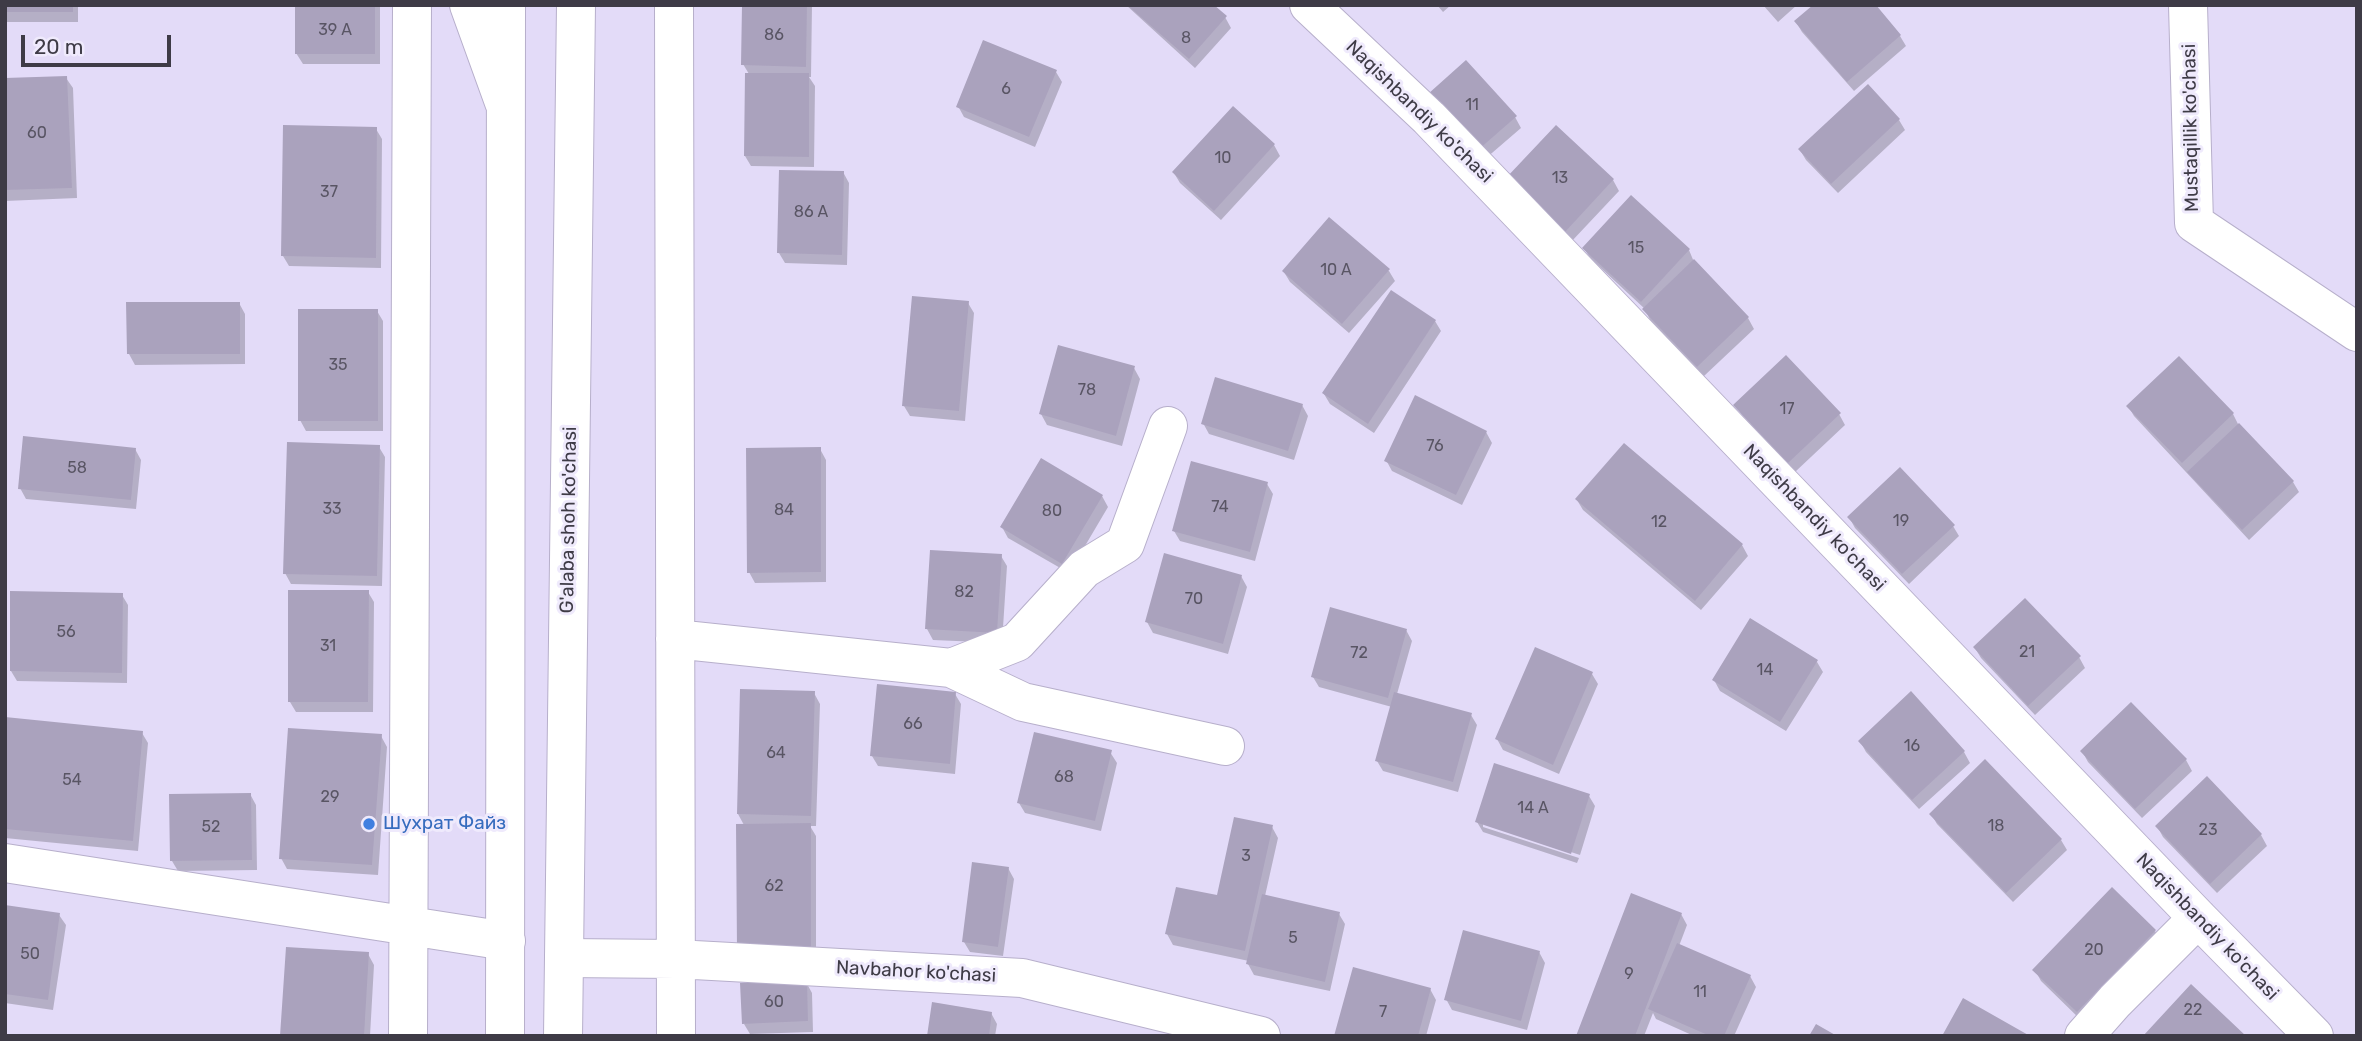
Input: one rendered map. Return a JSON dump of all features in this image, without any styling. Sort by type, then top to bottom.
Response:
[{"type":"street","points":[[408,1036],[412,5]]},
{"type":"street","points":[[469,5],[506,108]]},
{"type":"street","points":[[505,1036],[506,5]]},
{"type":"street","name":"G'alaba shoh ko'chasi","points":[[564,1036],[576,5]]},
{"type":"street","points":[[674,5],[676,1036]]},
{"type":"street","name":"Naqishbandiy ko'chasi","points":[[1309,5],[1429,118],[2197,918],[2315,1036]]},
{"type":"street","name":"Mustaqillik ko'chasi","points":[[2188,5],[2194,223],[2357,332]]},
{"type":"street","points":[[951,668],[1017,642],[1084,569],[1125,544],[1168,426]]},
{"type":"street","points":[[675,639],[951,668],[1023,702],[1225,746]]},
{"type":"street","points":[[5,863],[506,941]]},
{"type":"street","points":[[2084,1036],[2197,918]]},
{"type":"street","name":"Navbahor ko'chasi","points":[[564,958],[676,959],[1022,978],[1261,1036]]},
{"type":"building","points":[[5,5],[73,5],[73,12],[5,12]]},
{"type":"building","points":[[295,5],[375,5],[375,54],[295,54]]},
{"type":"building","points":[[742,5],[807,5],[806,67],[741,65]]},
{"type":"building","points":[[1127,5],[1214,5],[1227,16],[1189,59]]},
{"type":"building","points":[[1813,5],[1876,5],[1901,35],[1847,82],[1794,21]]},
{"type":"building","points":[[983,40],[1057,70],[1029,137],[956,107]]},
{"type":"building","points":[[1466,60],[1517,116],[1478,150],[1428,94]]},
{"type":"building","points":[[745,73],[809,73],[809,157],[744,156]]},
{"type":"building","points":[[67,76],[72,188],[5,190],[5,78]]},
{"type":"building","points":[[1868,84],[1900,119],[1831,184],[1798,149]]},
{"type":"building","points":[[1233,106],[1275,144],[1214,211],[1172,172]]},
{"type":"building","points":[[283,125],[377,127],[376,258],[281,256]]},
{"type":"building","points":[[1556,125],[1614,179],[1565,232],[1506,178]]},
{"type":"building","points":[[779,170],[844,171],[842,255],[777,253]]},
{"type":"building","points":[[1631,195],[1690,249],[1641,302],[1582,248]]},
{"type":"building","points":[[1329,217],[1390,269],[1342,324],[1282,271]]},
{"type":"building","points":[[1694,259],[1749,317],[1697,367],[1642,309]]},
{"type":"building","points":[[1391,290],[1436,320],[1368,424],[1322,393]]},
{"type":"building","points":[[912,296],[969,301],[959,411],[902,406]]},
{"type":"building","points":[[126,302],[240,302],[240,354],[127,354]]},
{"type":"building","points":[[298,309],[378,309],[378,421],[298,421]]},
{"type":"building","points":[[1058,345],[1135,366],[1116,436],[1039,414]]},
{"type":"building","points":[[1786,355],[1841,413],[1788,463],[1733,405]]},
{"type":"building","points":[[2179,356],[2234,413],[2182,463],[2126,406]]},
{"type":"building","points":[[1215,377],[1303,404],[1288,451],[1201,424]]},
{"type":"building","points":[[1415,395],[1487,431],[1456,495],[1384,461]]},
{"type":"building","points":[[2239,423],[2294,481],[2242,530],[2187,472]]},
{"type":"building","points":[[23,436],[136,448],[131,500],[18,489]]},
{"type":"building","points":[[287,442],[380,445],[377,576],[283,574]]},
{"type":"building","points":[[1624,443],[1743,544],[1695,601],[1575,499]]},
{"type":"building","points":[[821,447],[821,572],[747,573],[746,448]]},
{"type":"building","points":[[1041,458],[1103,495],[1062,564],[1000,527]]},
{"type":"building","points":[[1191,461],[1268,482],[1250,552],[1172,531]]},
{"type":"building","points":[[1900,467],[1955,525],[1902,574],[1847,517]]},
{"type":"building","points":[[930,550],[1002,554],[997,633],[925,629]]},
{"type":"building","points":[[1164,553],[1242,575],[1223,644],[1145,622]]},
{"type":"building","points":[[288,590],[369,590],[368,702],[288,702]]},
{"type":"building","points":[[10,591],[123,593],[122,673],[10,671]]},
{"type":"building","points":[[2025,598],[2081,656],[2028,706],[1973,647]]},
{"type":"building","points":[[1330,607],[1407,629],[1388,698],[1311,677]]},
{"type":"building","points":[[1750,618],[1818,660],[1780,722],[1712,680]]},
{"type":"building","points":[[1535,647],[1593,672],[1553,765],[1495,739]]},
{"type":"building","points":[[877,684],[956,692],[950,764],[870,756]]},
{"type":"building","points":[[740,689],[815,691],[811,816],[737,814]]},
{"type":"building","points":[[1911,691],[1965,751],[1912,800],[1858,741]]},
{"type":"building","points":[[1394,692],[1472,713],[1453,782],[1375,761]]},
{"type":"building","points":[[2131,702],[2187,759],[2135,809],[2080,751]]},
{"type":"building","points":[[5,717],[143,731],[133,841],[5,829]]},
{"type":"building","points":[[288,728],[382,734],[372,865],[279,859]]},
{"type":"building","points":[[1034,732],[1112,750],[1095,821],[1017,803]]},
{"type":"building","points":[[1985,759],[2062,839],[2006,893],[1929,814]]},
{"type":"building","points":[[1494,763],[1590,794],[1571,854],[1475,822]]},
{"type":"building","points":[[2207,776],[2262,834],[2210,884],[2155,826]]},
{"type":"building","points":[[251,793],[252,860],[170,861],[169,794]]},
{"type":"building","points":[[1234,817],[1273,825],[1245,951],[1165,934],[1176,887],[1217,895]]},
{"type":"building","points":[[811,823],[811,948],[737,949],[736,824]]},
{"type":"building","points":[[972,862],[1009,867],[998,947],[962,942]]},
{"type":"building","points":[[2112,887],[2156,930],[2077,1012],[2032,970]]},
{"type":"building","points":[[1631,893],[1682,913],[1635,1036],[1576,1036]]},
{"type":"building","points":[[1262,894],[1340,912],[1325,982],[1246,964]]},
{"type":"building","points":[[5,905],[60,913],[48,1000],[5,994]]},
{"type":"building","points":[[1463,930],[1540,951],[1521,1021],[1444,1000]]},
{"type":"building","points":[[1677,943],[1751,975],[1724,1036],[1710,1036],[1648,1009]]},
{"type":"building","points":[[286,947],[369,952],[364,1036],[280,1036]]},
{"type":"building","points":[[1353,967],[1431,988],[1418,1036],[1334,1036]]},
{"type":"building","points":[[807,980],[808,1021],[742,1024],[740,983]]},
{"type":"building","points":[[2191,984],[2246,1036],[2143,1036]]},
{"type":"building","points":[[1963,998],[2030,1036],[1942,1036]]},
{"type":"building","points":[[932,1002],[992,1012],[989,1036],[927,1036]]},
{"type":"building","points":[[1816,1024],[1837,1036],[1809,1036]]},
{"type":"place","name":"Шухрат Файз","points":[[369,824]]}]
